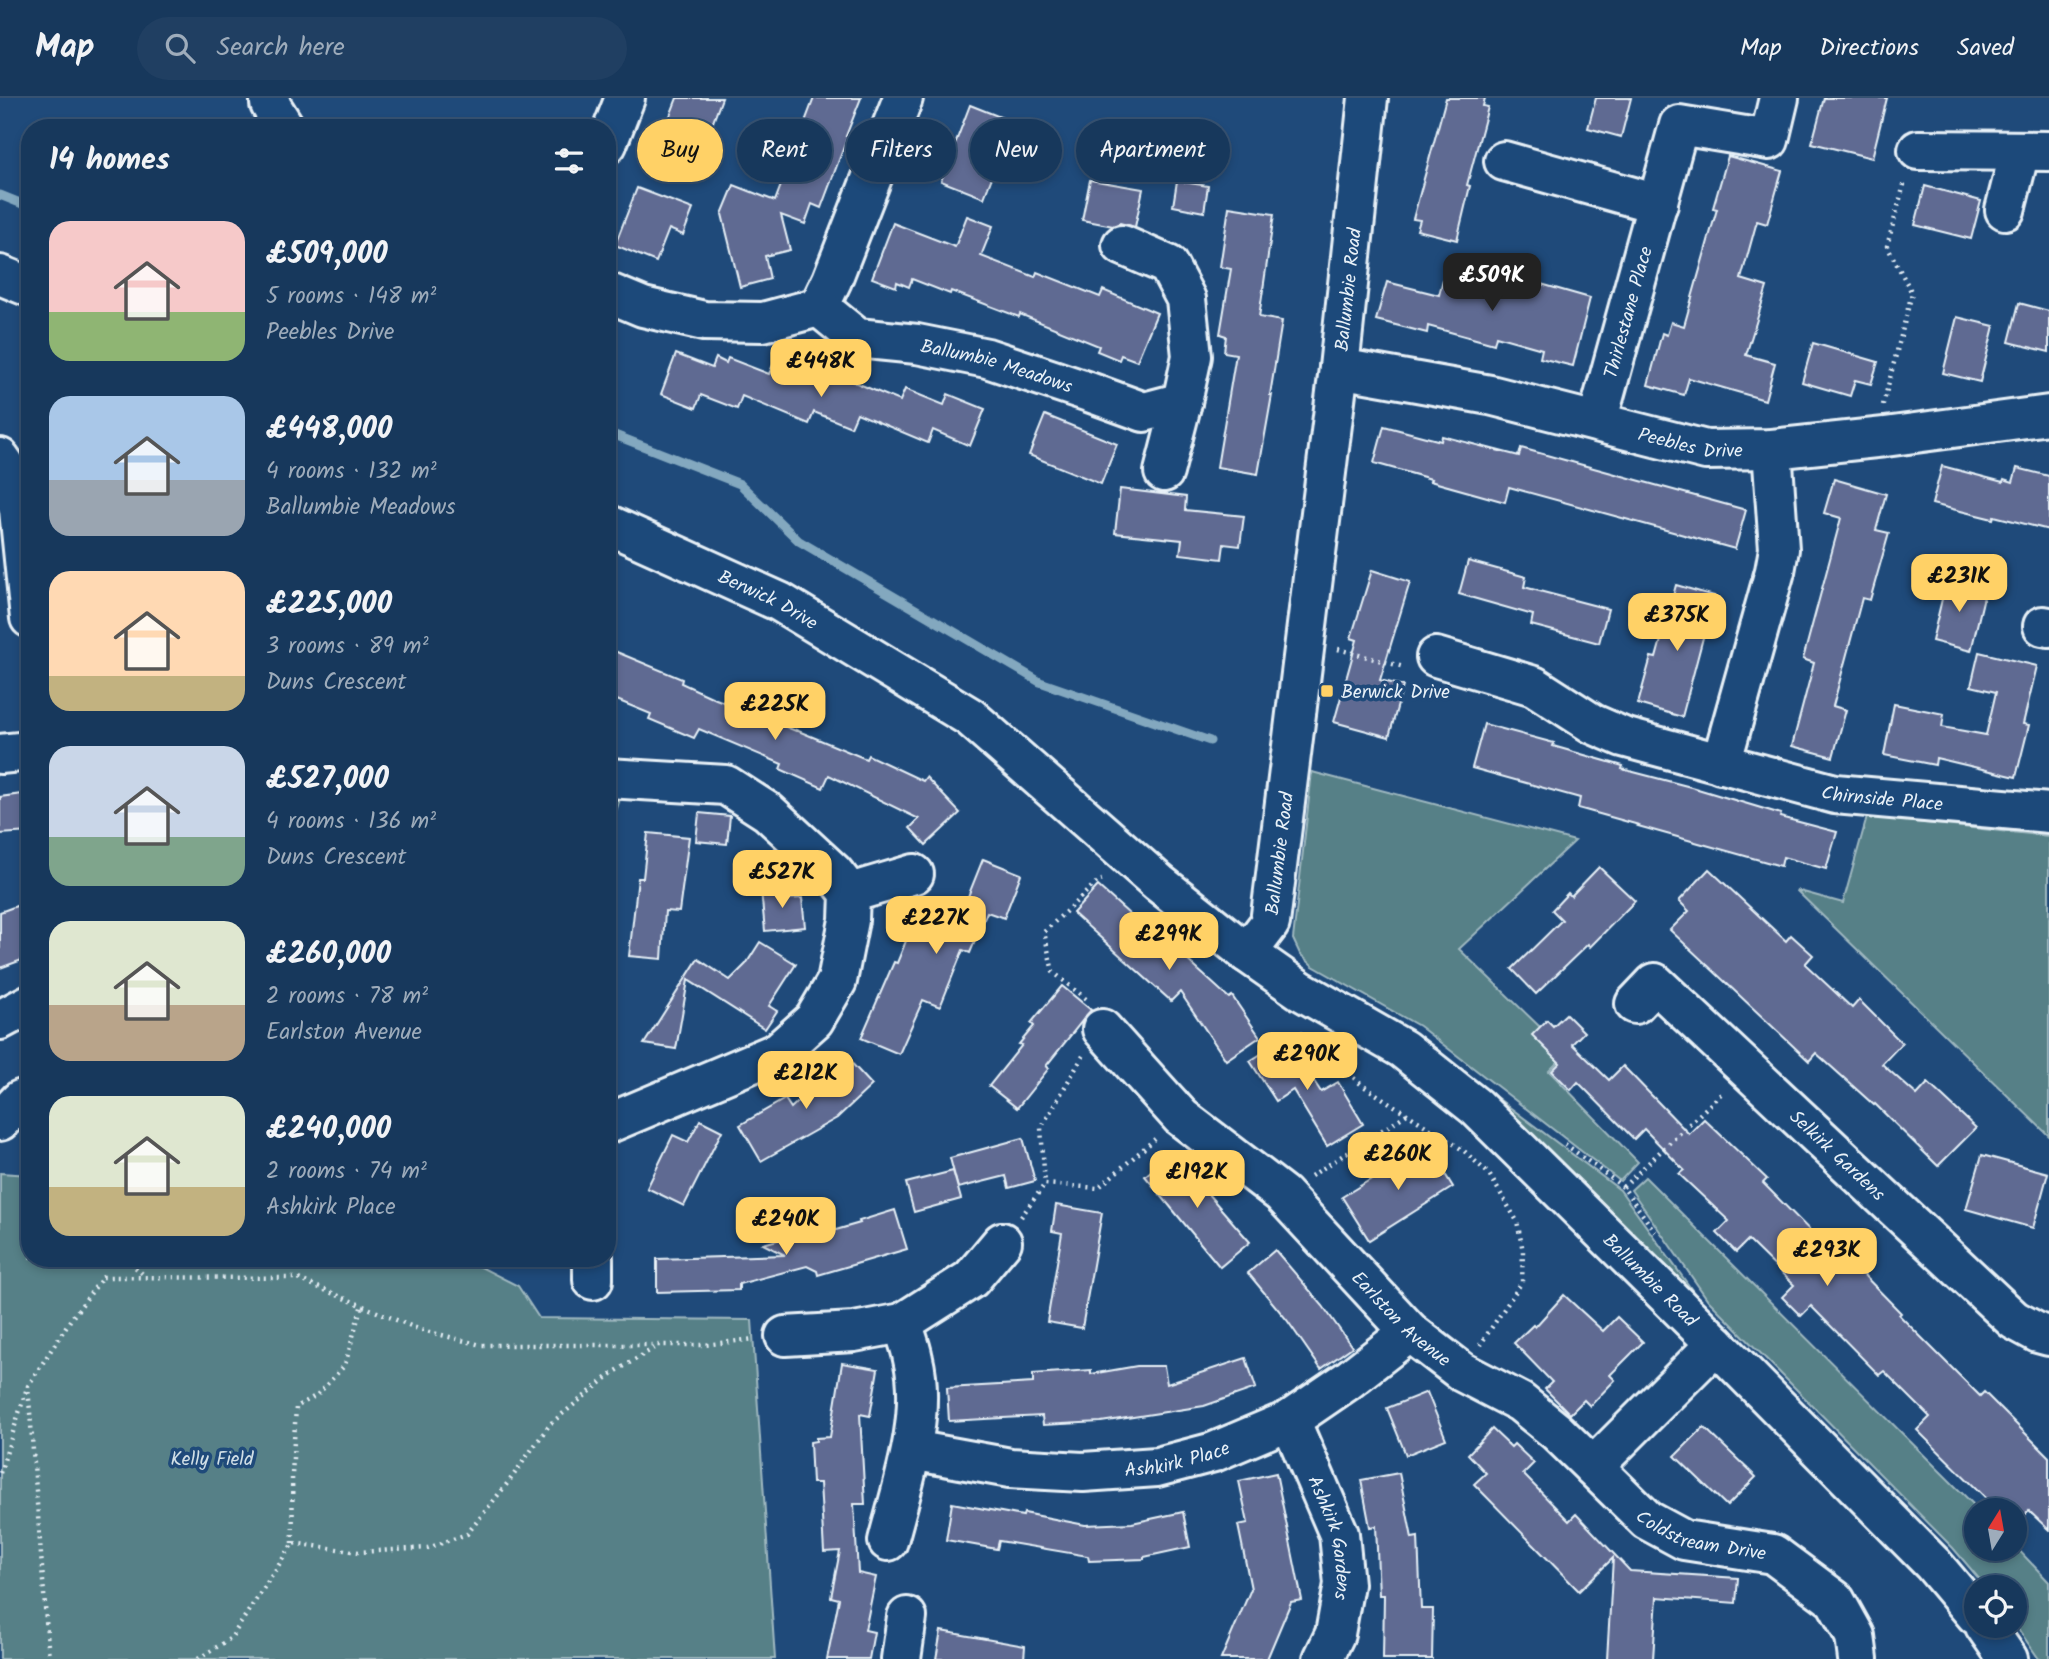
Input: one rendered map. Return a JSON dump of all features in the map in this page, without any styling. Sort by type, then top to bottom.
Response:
[{"type":"street","points":[[270,98],[270,104],[279,119]]},
{"type":"street","points":[[616,121],[625,98]]},
{"type":"street","points":[[616,296],[643,307],[704,321],[762,322],[819,307],[904,98]]},
{"type":"street","name":"Ballumbie Road","points":[[1368,98],[1339,368],[1270,923],[1247,953],[1300,990],[1403,1049],[1476,1107],[1716,1344],[1933,1564],[1964,1601]]},
{"type":"street","name":"Thirlestane Place","points":[[1597,422],[1679,125],[1769,140],[1779,98]]},
{"type":"street","points":[[1918,150],[2034,151],[2005,210]]},
{"type":"street","points":[[1504,161],[1658,204]]},
{"type":"street","points":[[1122,246],[1168,265],[1186,299],[1192,356],[1164,472]]},
{"type":"street","points":[[0,275],[21,283]]},
{"type":"street","name":"Ballumbie Meadows","points":[[819,307],[857,338],[917,344],[987,358],[1144,412],[1182,402]]},
{"type":"street","name":"Peebles Drive","points":[[1339,368],[1490,394],[1706,450],[1772,449],[2049,415]]},
{"type":"street","points":[[1721,764],[1779,549],[1772,449]]},
{"type":"street","points":[[0,458],[9,471],[21,530]]},
{"type":"street","name":"Berwick Drive","points":[[616,528],[780,602],[970,717],[1159,883],[1247,953]]},
{"type":"street","name":"Chirnside Place","points":[[1436,657],[1534,686],[1593,724],[1623,737],[1835,794],[2048,810]]},
{"type":"street","points":[[0,754],[21,752]]},
{"type":"street","points":[[616,779],[726,785],[768,812],[834,873],[850,894],[849,920],[836,981],[814,1020],[778,1052],[616,1120]]},
{"type":"street","points":[[850,894],[914,874]]},
{"type":"street","name":"Selkirk Gardens","points":[[1635,1004],[1655,983],[2014,1320],[2049,1336]]},
{"type":"street","points":[[0,1020],[21,1009]]},
{"type":"street","name":"Earlston Avenue","points":[[1102,1029],[1181,1117],[1282,1194],[1410,1332],[1462,1372],[1520,1402],[1557,1432],[1593,1467]]},
{"type":"street","points":[[0,1121],[21,1100]]},
{"type":"street","points":[[785,1336],[854,1332],[902,1323],[971,1279],[1002,1242]]},
{"type":"street","points":[[888,1541],[912,1450],[917,1404],[914,1361],[902,1323]]},
{"type":"street","name":"Ashkirk Place","points":[[912,1450],[1010,1468],[1083,1472],[1157,1467],[1214,1452],[1290,1420],[1347,1381],[1410,1332]]},
{"type":"street","points":[[1593,1467],[1716,1344]]},
{"type":"street","name":"Ashkirk Gardens","points":[[1290,1420],[1339,1534],[1345,1584],[1335,1634],[1323,1659]]},
{"type":"street","name":"Coldstream Drive","points":[[1593,1467],[1647,1520],[1684,1541],[1773,1554],[1835,1600],[1855,1636],[1858,1659]]},
{"type":"street","points":[[901,1659],[907,1617]]},
{"type":"street","points":[[1993,1638],[2008,1659]]},
{"type":"path","points":[[1885,437],[1881,411],[1912,293],[1887,246],[1908,170],[1918,150]]},
{"type":"path","points":[[1306,640],[1414,670],[1436,657]]},
{"type":"path","points":[[1107,878],[1098,881],[1044,932],[1053,972],[1112,1019],[1093,1040],[1041,1128],[1045,1184],[1098,1188],[1181,1117]]},
{"type":"path","points":[[1291,1025],[1362,1085],[1463,1150],[1489,1174],[1517,1221],[1522,1251],[1522,1282],[1462,1372]]},
{"type":"path","points":[[1623,1187],[1746,1070]]},
{"type":"path","points":[[1282,1194],[1407,1114]]},
{"type":"path","points":[[135,1267],[146,1277]]},
{"type":"path","points":[[0,1474],[28,1386],[71,1319],[103,1277],[296,1278],[418,1329],[481,1345],[704,1345],[785,1336]]},
{"type":"path","points":[[198,1659],[231,1638],[293,1543],[292,1475],[296,1407],[317,1395],[345,1365],[362,1304]]},
{"type":"path","points":[[293,1543],[359,1552],[428,1548],[467,1534],[550,1424],[613,1373],[659,1345]]},
{"type":"path","points":[[28,1386],[49,1659]]},
{"type":"green space","points":[[1312,772],[1575,841],[1459,949],[1567,1053],[1549,1071],[1638,1162],[1620,1181],[1419,1026],[1313,966],[1300,954],[1293,939]]},
{"type":"green space","points":[[1867,817],[2049,836],[2049,1136],[1796,890],[1843,903]]},
{"type":"green space","points":[[1488,1091],[1620,1190],[1705,1308]]},
{"type":"green space","name":"Kelly Field","points":[[0,1173],[21,1174],[21,1267],[481,1267],[518,1286],[539,1318],[752,1320],[775,1659],[0,1659]]},
{"type":"green space","points":[[1645,1177],[1967,1498],[1964,1498],[1964,1561],[1708,1300],[1631,1190]]},
{"type":"green space","points":[[2027,1559],[2049,1582],[2049,1659],[2039,1659],[2024,1638],[2027,1638],[2027,1575],[1976,1575],[1964,1561],[2027,1561]]},
{"type":"building","points":[[677,98],[722,98],[714,119],[669,119]]},
{"type":"building","points":[[814,98],[861,98],[853,119],[846,119],[846,141],[832,179],[832,119],[806,119]]},
{"type":"building","points":[[1446,98],[1485,98],[1483,106],[1488,107],[1467,185],[1470,186],[1457,240],[1417,230],[1420,220],[1413,219]]},
{"type":"building","points":[[1596,98],[1631,98],[1621,137],[1588,128]]},
{"type":"building","points":[[1824,98],[1887,98],[1872,158],[1812,143]]},
{"type":"building","points":[[970,105],[1005,119],[970,119],[970,182],[990,182],[984,198],[944,182],[956,182],[956,142]]},
{"type":"building","points":[[1728,156],[1782,171],[1767,224],[1757,221],[1741,279],[1767,287],[1746,355],[1775,363],[1765,400],[1689,378],[1684,395],[1648,385],[1662,333],[1667,335],[1671,322],[1684,326],[1717,209],[1713,208]]},
{"type":"building","points":[[782,182],[831,182],[821,208],[812,204],[805,224],[781,215],[790,250],[765,256],[770,279],[740,287],[722,214],[734,185],[775,201]]},
{"type":"building","points":[[1090,182],[1143,189],[1135,227],[1082,220]]},
{"type":"building","points":[[1177,182],[1208,186],[1204,212],[1173,206]]},
{"type":"building","points":[[1925,186],[1981,201],[1971,239],[1915,225]]},
{"type":"building","points":[[637,188],[693,209],[683,235],[669,229],[656,262],[616,245]]},
{"type":"building","points":[[1229,207],[1274,214],[1259,317],[1282,321],[1258,474],[1217,467],[1236,354],[1224,352],[1226,336],[1220,334],[1231,269],[1220,267]]},
{"type":"building","points":[[967,216],[993,226],[981,256],[1035,277],[1037,272],[1100,297],[1103,290],[1157,313],[1137,361],[1121,355],[1119,360],[1097,351],[1099,346],[1020,314],[1019,317],[951,291],[950,294],[912,279],[909,287],[897,282],[896,287],[872,278],[893,223],[955,247]]},
{"type":"building","points":[[1446,268],[1539,292],[1541,284],[1590,298],[1573,366],[1540,358],[1542,349],[1496,336],[1494,344],[1428,326],[1427,333],[1376,320],[1387,282],[1439,295]]},
{"type":"building","points":[[2019,303],[2049,311],[2049,352],[2009,342]]},
{"type":"building","points":[[1957,317],[1994,326],[1980,382],[1943,373]]},
{"type":"building","points":[[1813,343],[1878,362],[1871,384],[1855,380],[1850,396],[1802,382]]},
{"type":"building","points":[[676,354],[712,368],[716,358],[726,363],[728,358],[769,374],[773,365],[824,386],[830,372],[900,401],[905,389],[944,405],[948,394],[985,409],[970,446],[933,430],[928,443],[857,413],[851,427],[814,412],[809,424],[742,396],[737,409],[701,395],[696,408],[661,394]]},
{"type":"building","points":[[1045,415],[1117,444],[1101,484],[1029,455]]},
{"type":"building","points":[[1384,426],[1441,441],[1442,436],[1519,456],[1521,448],[1746,510],[1735,549],[1509,487],[1505,502],[1374,463]]},
{"type":"building","points":[[1942,466],[2003,482],[2004,479],[2013,482],[2017,468],[2049,476],[2049,530],[1932,504]]},
{"type":"building","points":[[1834,479],[1886,494],[1876,530],[1889,533],[1870,600],[1862,598],[1833,706],[1846,710],[1833,757],[1792,746],[1814,663],[1803,659],[1841,518],[1824,513]]},
{"type":"building","points":[[1120,489],[1186,497],[1185,510],[1244,516],[1240,546],[1224,544],[1222,559],[1180,554],[1182,540],[1115,533]]},
{"type":"building","points":[[1468,561],[1526,577],[1524,587],[1608,609],[1599,643],[1531,625],[1533,615],[1459,594]]},
{"type":"building","points":[[1372,570],[1410,582],[1380,680],[1403,686],[1389,737],[1334,722],[1357,640],[1351,638]]},
{"type":"building","points":[[1947,578],[1986,588],[1971,651],[1932,641]]},
{"type":"building","points":[[1676,585],[1714,596],[1682,717],[1638,704],[1651,657],[1656,658]]},
{"type":"building","points":[[616,652],[682,679],[681,683],[716,699],[866,759],[868,755],[923,781],[926,777],[960,813],[926,845],[910,828],[919,819],[829,775],[823,788],[780,769],[782,764],[699,729],[694,738],[649,719],[651,714],[616,700]]},
{"type":"building","points":[[1979,652],[2037,666],[2023,724],[2029,725],[2016,777],[1936,758],[1935,765],[1884,755],[1894,704],[1944,714],[1942,727],[1986,735],[1996,692],[1971,686]]},
{"type":"building","points":[[1484,724],[1554,743],[1553,746],[1623,766],[1622,769],[1691,787],[1781,814],[1780,817],[1837,832],[1826,869],[1783,857],[1781,866],[1638,826],[1578,808],[1580,798],[1472,768]]},
{"type":"building","points":[[21,794],[21,833],[0,834],[0,797]]},
{"type":"building","points":[[699,813],[730,816],[727,844],[696,841]]},
{"type":"building","points":[[648,833],[689,837],[679,912],[665,911],[662,959],[629,956],[638,878],[643,878]]},
{"type":"building","points":[[983,859],[1021,874],[1004,918],[987,912],[970,953],[963,950],[940,1007],[923,1000],[899,1054],[861,1038],[894,962],[897,963],[921,904],[959,919]]},
{"type":"building","points":[[1599,867],[1635,901],[1590,947],[1588,944],[1536,994],[1512,969],[1562,920],[1552,910],[1568,893],[1571,896]]},
{"type":"building","points":[[1709,869],[1786,941],[1791,935],[1813,955],[1805,964],[1852,1008],[1859,1000],[1902,1043],[1882,1064],[1917,1095],[1928,1083],[1976,1128],[1938,1166],[1875,1104],[1816,1053],[1809,1061],[1670,930],[1689,911],[1679,901]]},
{"type":"building","points":[[1098,886],[1159,941],[1162,937],[1229,998],[1232,996],[1260,1037],[1226,1060],[1180,992],[1171,1001],[1073,913]]},
{"type":"building","points":[[786,887],[788,899],[802,898],[805,927],[765,931],[761,890]]},
{"type":"building","points":[[21,904],[21,960],[0,968],[0,912]]},
{"type":"building","points":[[760,942],[796,964],[769,1006],[777,1011],[765,1029],[688,980],[676,1049],[644,1044],[698,959],[730,980],[746,964]]},
{"type":"building","points":[[1062,986],[1091,1010],[1046,1066],[1049,1068],[1017,1108],[989,1086],[1022,1045],[1019,1044],[1034,1026],[1031,1023]]},
{"type":"building","points":[[1566,1014],[1584,1032],[1572,1044],[1609,1080],[1623,1066],[1689,1134],[1704,1119],[1767,1179],[1763,1183],[1850,1271],[1855,1266],[1901,1313],[1899,1315],[1980,1396],[1984,1392],[2049,1457],[2049,1530],[2029,1511],[2027,1513],[2027,1498],[1986,1498],[1917,1430],[1930,1417],[1884,1371],[1879,1375],[1811,1306],[1801,1316],[1782,1297],[1794,1285],[1748,1240],[1736,1252],[1717,1233],[1729,1221],[1679,1174],[1684,1170],[1644,1129],[1634,1139],[1578,1082],[1571,1090],[1552,1071],[1560,1063],[1532,1035],[1547,1020],[1553,1026]]},
{"type":"building","points":[[1286,1038],[1321,1092],[1338,1082],[1363,1124],[1327,1146],[1293,1090],[1276,1101],[1250,1061]]},
{"type":"building","points":[[846,1057],[872,1085],[837,1118],[761,1161],[740,1125],[785,1099],[791,1108]]},
{"type":"building","points":[[700,1120],[722,1131],[684,1206],[647,1188],[673,1135],[688,1142]]},
{"type":"building","points":[[1023,1138],[1035,1181],[1009,1188],[1006,1176],[958,1188],[950,1158]]},
{"type":"building","points":[[1427,1145],[1453,1187],[1369,1240],[1342,1197]]},
{"type":"building","points":[[1172,1153],[1250,1242],[1220,1267],[1145,1176]]},
{"type":"building","points":[[1982,1155],[2048,1173],[2033,1228],[1966,1209]]},
{"type":"building","points":[[953,1171],[961,1199],[914,1212],[906,1183]]},
{"type":"building","points":[[1056,1205],[1102,1213],[1082,1328],[1047,1322],[1062,1233],[1052,1231]]},
{"type":"building","points":[[895,1210],[907,1249],[818,1275],[817,1271],[807,1266],[739,1284],[739,1290],[657,1292],[657,1259],[785,1255],[763,1244],[806,1232],[808,1238]]},
{"type":"building","points":[[1275,1250],[1323,1306],[1352,1347],[1321,1369],[1287,1320],[1248,1273]]},
{"type":"building","points":[[1564,1295],[1603,1331],[1617,1317],[1643,1342],[1610,1375],[1615,1380],[1590,1406],[1584,1400],[1570,1414],[1545,1389],[1552,1382],[1514,1343],[1533,1325],[1535,1327]]},
{"type":"building","points":[[1246,1358],[1256,1388],[1204,1406],[1101,1422],[1043,1425],[1042,1416],[949,1421],[947,1388],[1033,1383],[1033,1374],[1091,1370],[1091,1374],[1137,1366],[1164,1366],[1167,1384]]},
{"type":"building","points":[[842,1363],[878,1369],[870,1416],[860,1414],[865,1504],[854,1504],[858,1573],[876,1577],[865,1630],[874,1632],[869,1659],[827,1659],[839,1599],[831,1597],[840,1551],[824,1552],[820,1483],[812,1483],[810,1442],[816,1441],[816,1438],[830,1437]]},
{"type":"building","points":[[1427,1392],[1446,1439],[1406,1455],[1387,1408]]},
{"type":"building","points":[[1704,1427],[1756,1477],[1727,1506],[1675,1456]]},
{"type":"building","points":[[1492,1429],[1511,1447],[1514,1444],[1534,1463],[1523,1474],[1569,1521],[1576,1514],[1630,1571],[1738,1578],[1736,1603],[1657,1597],[1653,1659],[1607,1659],[1613,1558],[1579,1591],[1474,1484],[1486,1473],[1468,1454]]},
{"type":"building","points":[[1276,1473],[1302,1600],[1291,1602],[1267,1659],[1221,1659],[1251,1589],[1238,1525],[1248,1523],[1239,1481]]},
{"type":"building","points":[[1399,1473],[1412,1538],[1418,1537],[1421,1609],[1433,1609],[1432,1659],[1383,1659],[1384,1595],[1379,1595],[1376,1526],[1370,1527],[1361,1480]]},
{"type":"building","points":[[952,1503],[1085,1525],[1132,1523],[1183,1512],[1190,1547],[1144,1559],[1089,1561],[1088,1556],[999,1541],[997,1549],[946,1540]]},
{"type":"building","points":[[941,1631],[1025,1646],[1024,1659],[936,1659]]},
{"type":"waterway","points":[[0,195],[21,203]]},
{"type":"waterway","points":[[616,436],[740,484],[799,541],[1040,682],[1210,741]]},
{"type":"place","name":"Berwick Drive","points":[[1327,691]]}]
